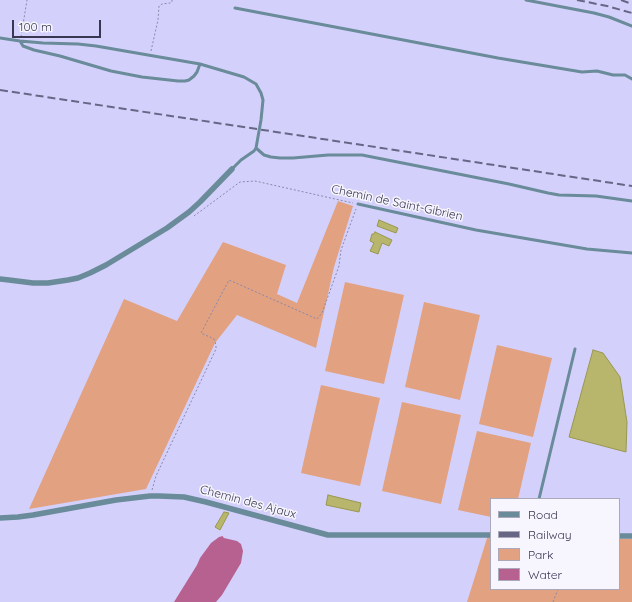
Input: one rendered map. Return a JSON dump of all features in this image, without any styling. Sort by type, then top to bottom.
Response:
[{"type":"street","points":[[0,278],[33,283],[58,282],[90,274],[167,228],[189,212],[232,169]]},
{"type":"street","name":"Chemin des Ajaux","points":[[0,518],[33,515],[116,500],[150,496],[184,497],[328,535],[490,535]]},
{"type":"street","points":[[620,536],[632,536]]},
{"type":"lane","points":[[526,0],[594,13],[632,26]]},
{"type":"lane","points":[[235,8],[498,58],[582,72],[597,71],[613,75],[625,75],[632,79]]},
{"type":"lane","points":[[0,38],[43,44],[78,44],[96,46],[200,64],[244,77],[256,84],[261,93],[263,100],[261,120],[256,148],[232,169]]},
{"type":"lane","points":[[20,41],[23,46],[34,50],[111,71],[142,77],[185,81],[194,76],[200,64]]},
{"type":"lane","points":[[256,148],[264,155],[280,158],[328,155],[362,155],[502,182],[559,195],[596,196],[632,201]]},
{"type":"lane","name":"Chemin de Saint-Gibrien","points":[[358,204],[476,230],[587,249],[632,253]]},
{"type":"lane","points":[[539,498],[575,349]]},
{"type":"path","points":[[20,41],[26,0]]},
{"type":"path","points":[[150,55],[158,20],[159,6],[170,3],[172,0]]},
{"type":"path","name":"Chemin de Saint-Gibrien","points":[[192,218],[240,182],[255,180],[358,204]]},
{"type":"path","points":[[150,496],[156,476],[216,349],[214,339],[201,333],[229,280],[317,319],[322,313],[339,266],[341,250],[358,204]]},
{"type":"path","points":[[553,602],[558,590]]},
{"type":"green space","points":[[338,201],[353,206],[334,267],[316,348],[237,315],[215,343],[146,489],[29,509],[124,299],[177,321],[223,242],[286,265],[277,294],[297,303]]},
{"type":"green space","points":[[345,282],[404,295],[384,384],[325,371]]},
{"type":"green space","points":[[424,302],[480,315],[460,400],[405,387]]},
{"type":"green space","points":[[497,345],[552,358],[533,437],[479,424]]},
{"type":"green space","points":[[321,385],[380,398],[360,486],[301,473]]},
{"type":"green space","points":[[402,402],[461,415],[441,504],[382,491]]},
{"type":"green space","points":[[477,431],[531,443],[518,498],[490,498],[490,517],[458,510]]},
{"type":"green space","points":[[488,535],[490,535],[490,590],[620,590],[620,539],[632,539],[632,602],[467,602]]},
{"type":"water","points":[[223,536],[224,538],[237,541],[241,544],[243,551],[241,563],[222,595],[216,602],[174,602],[200,558],[211,543]]},
{"type":"building","points":[[379,220],[398,228],[396,233],[377,226]]},
{"type":"building","points":[[375,232],[392,240],[389,246],[382,243],[378,254],[370,251],[374,243],[370,241],[372,234]]},
{"type":"building","points":[[593,350],[603,353],[620,377],[627,422],[626,452],[569,437]]},
{"type":"building","points":[[328,495],[361,503],[359,512],[326,505]]},
{"type":"building","points":[[224,512],[229,513],[220,530],[215,527]]},
{"type":"railway","points":[[577,0],[632,13]]},
{"type":"railway","points":[[621,0],[632,4]]},
{"type":"railway","points":[[0,90],[632,186]]}]
